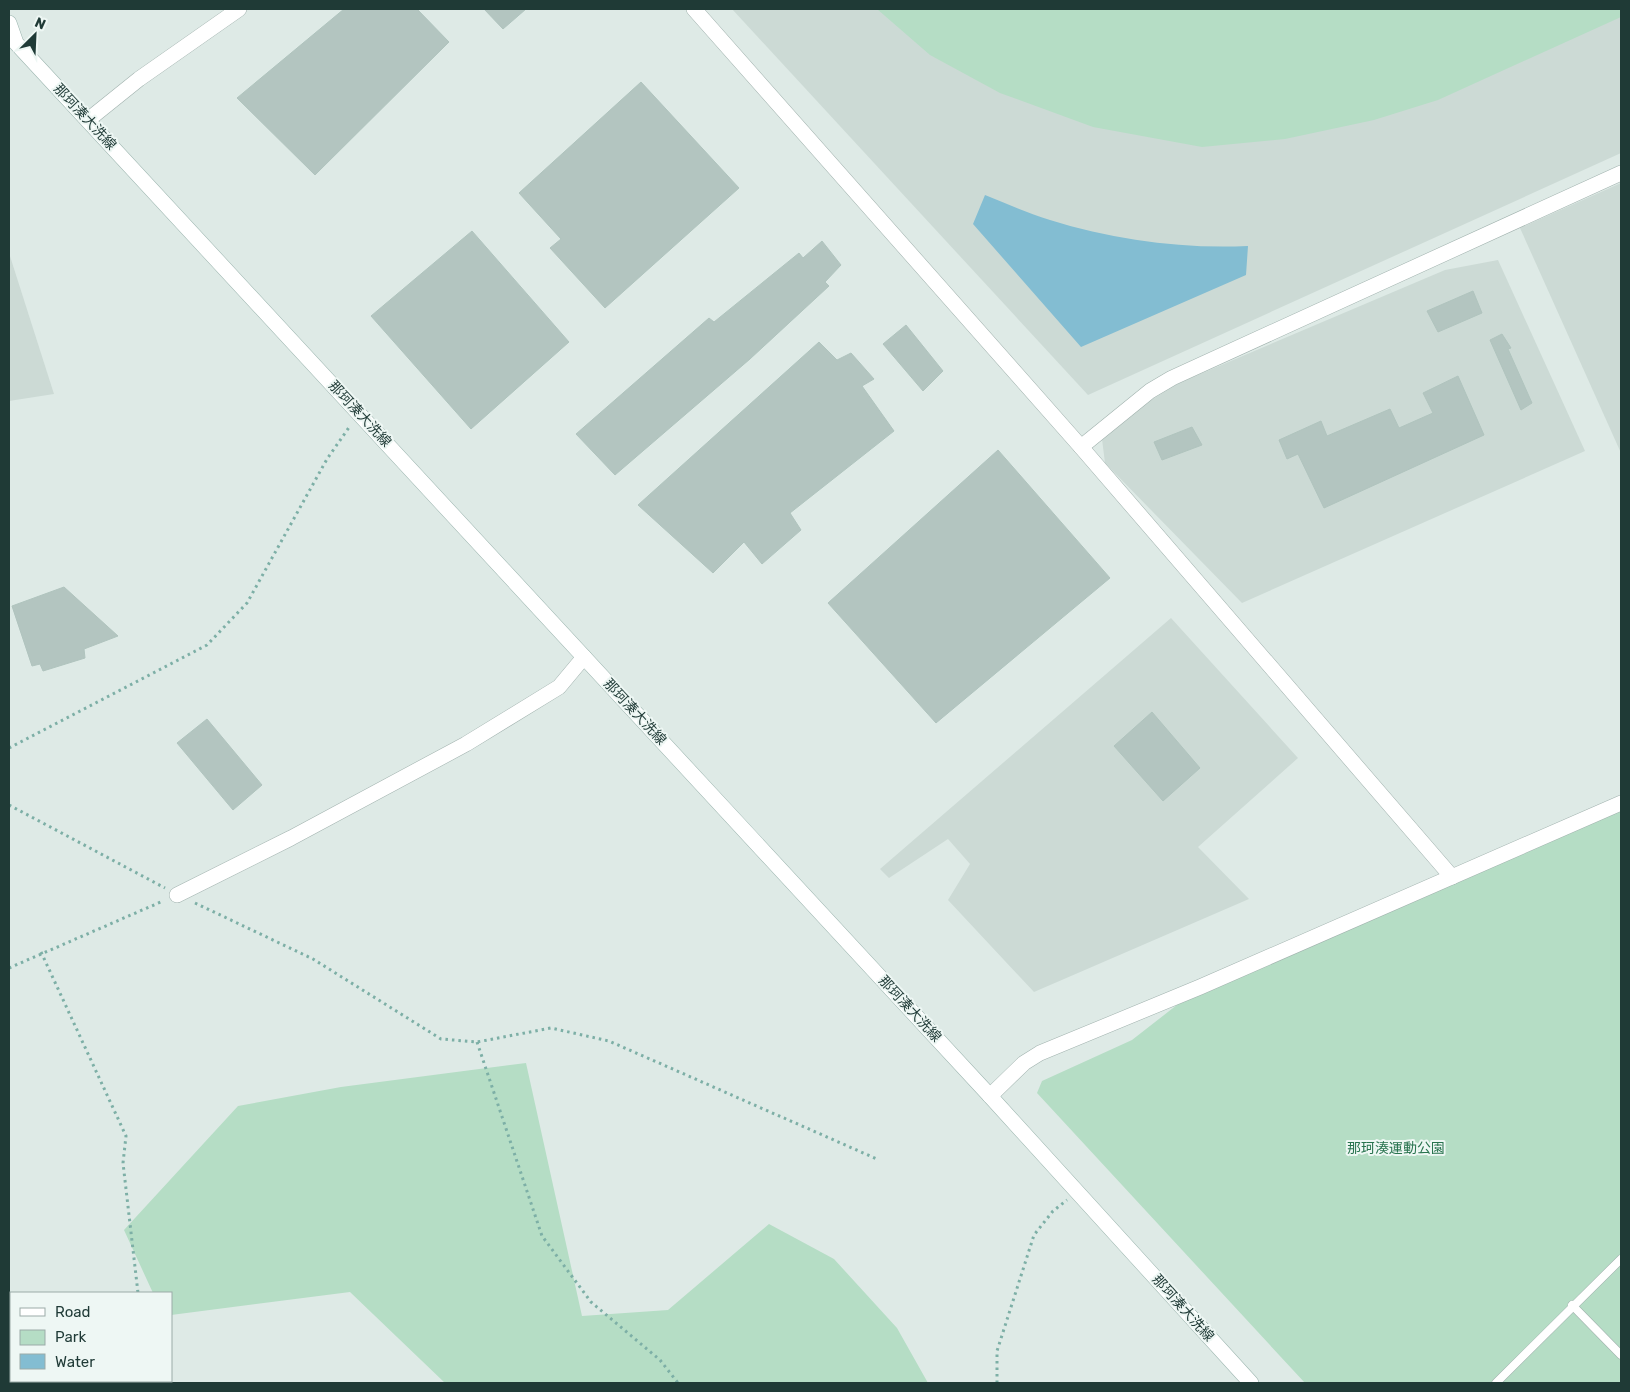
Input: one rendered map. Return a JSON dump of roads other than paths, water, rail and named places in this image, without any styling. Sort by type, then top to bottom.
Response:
[{"type":"street","points":[[88,120],[139,79],[239,9]]},
{"type":"street","points":[[694,9],[1081,447],[1452,877]]},
{"type":"street","name":"那珂湊大洗線","points":[[9,23],[11,44],[88,120],[990,1096],[1251,1383]]},
{"type":"street","points":[[1081,447],[1150,391],[1172,378],[1621,173]]},
{"type":"street","points":[[177,894],[291,838],[466,744],[559,687],[584,657]]},
{"type":"street","points":[[990,1096],[1024,1063],[1040,1053],[1200,986],[1621,803]]},
{"type":"lane","points":[[1496,1383],[1572,1305],[1621,1259]]},
{"type":"lane","points":[[1572,1305],[1621,1355]]},
{"type":"water","points":[[985,195],[1050,220],[1123,238],[1198,246],[1248,246],[1246,275],[1081,347],[973,224]]},
{"type":"park label","name":"那珂湊運動公園","points":[[1396,1148]]}]
